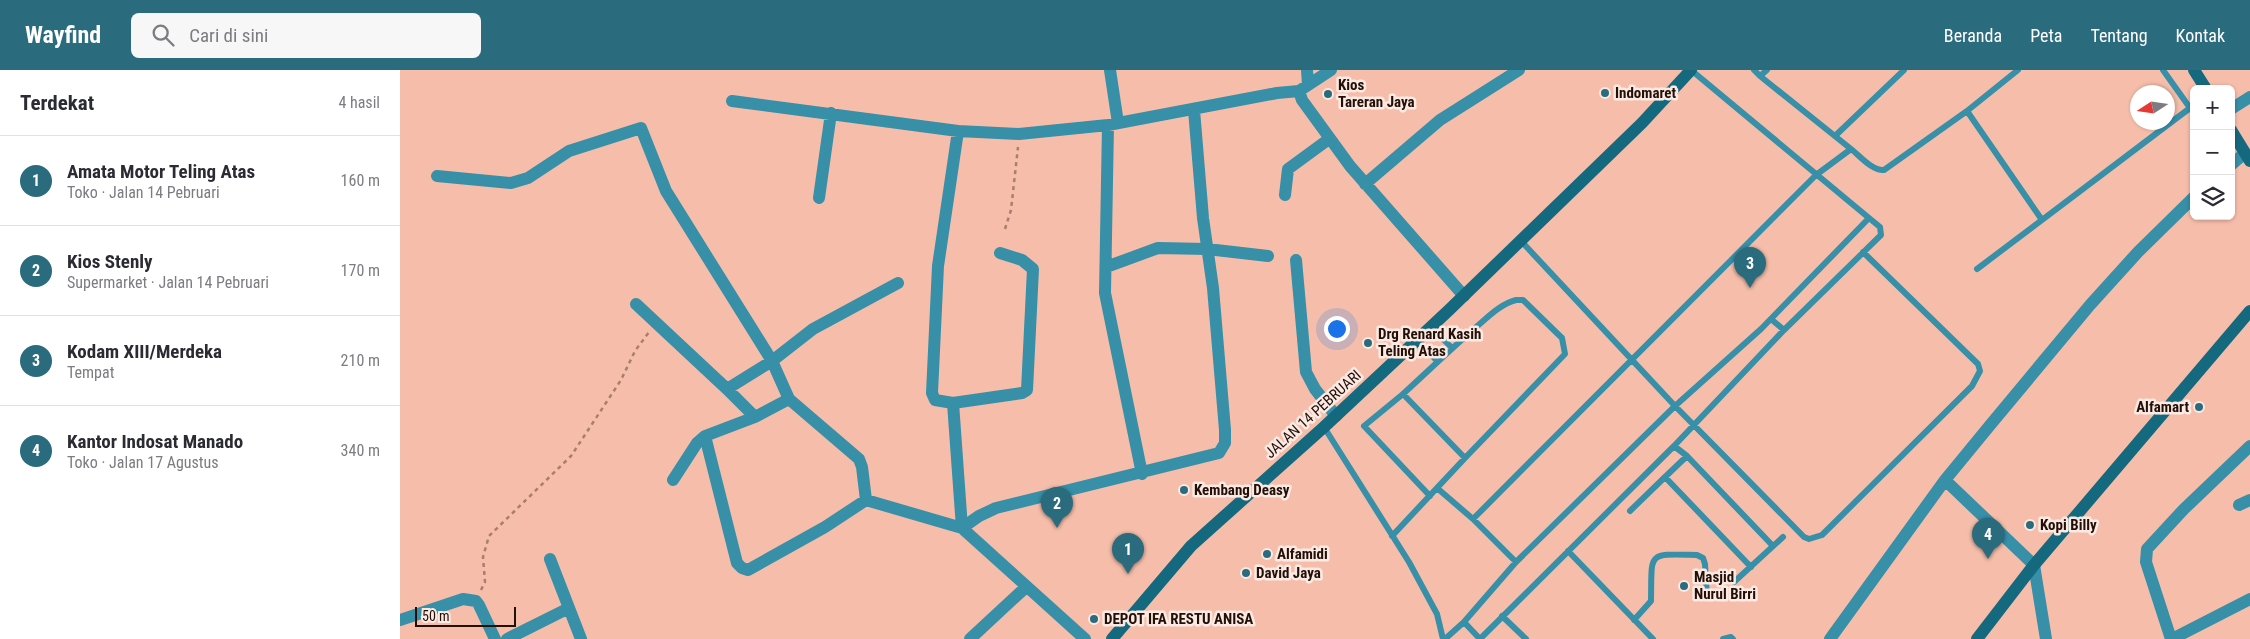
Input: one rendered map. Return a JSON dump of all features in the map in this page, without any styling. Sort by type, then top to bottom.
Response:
[{"type":"main road","points":[[2194,70],[2203,85]]},
{"type":"main road","name":"JALAN 14 PEBRUARI","points":[[1112,639],[1191,546],[1324,427],[1464,296],[1642,123],[1688,71]]},
{"type":"main road","points":[[2235,141],[2247,157]]},
{"type":"main road","points":[[1977,639],[2034,565],[2250,311]]},
{"type":"street","points":[[1110,70],[1113,124],[1106,303],[1142,474]]},
{"type":"street","points":[[1307,70],[1304,88],[1306,106],[1329,139],[1365,184],[1464,296]]},
{"type":"street","points":[[732,101],[958,131],[1019,134],[1113,124],[1304,88],[1330,70]]},
{"type":"street","points":[[1365,184],[1440,120],[1519,70]]},
{"type":"street","points":[[2235,106],[2250,97]]},
{"type":"street","points":[[962,528],[979,516],[996,508],[1142,474],[1220,454],[1224,450],[1225,430],[1213,288],[1203,218],[1194,110]]},
{"type":"street","points":[[819,198],[832,113]]},
{"type":"street","points":[[438,176],[511,183],[528,178],[569,151],[641,128],[666,191],[772,361],[789,399],[852,450],[859,459],[862,467],[866,500]]},
{"type":"street","points":[[958,131],[938,266],[932,393],[934,400],[953,403],[1022,394],[1027,390],[1033,269],[1022,260],[1000,252]]},
{"type":"street","points":[[1285,195],[1288,169],[1329,139]]},
{"type":"street","points":[[2235,163],[2247,157]]},
{"type":"street","points":[[1830,639],[1945,480],[2090,305],[2138,252],[2190,201]]},
{"type":"street","points":[[1106,267],[1158,248],[1207,249],[1268,256]]},
{"type":"street","points":[[1296,260],[1306,372],[1315,389],[1336,416]]},
{"type":"street","points":[[727,389],[772,361],[813,329],[898,283]]},
{"type":"street","points":[[636,304],[755,417]]},
{"type":"street","points":[[673,480],[697,443],[705,436],[755,417],[789,399]]},
{"type":"street","points":[[953,403],[962,528]]},
{"type":"street","points":[[705,436],[737,563],[742,568],[748,570],[755,568],[825,527],[866,500],[962,528],[1085,639]]},
{"type":"street","points":[[2250,446],[2184,509],[2147,549],[2146,562],[2175,638],[2250,598]]},
{"type":"street","points":[[1945,480],[2034,565],[2046,639]]},
{"type":"street","points":[[550,559],[581,639]]},
{"type":"street","points":[[970,639],[1026,587]]},
{"type":"street","points":[[400,620],[463,598],[476,601],[496,639]]},
{"type":"street","points":[[507,639],[569,608]]},
{"type":"lane","points":[[1754,70],[1874,168],[1879,170],[1884,170],[1967,110],[2018,70]]},
{"type":"lane","points":[[1760,76],[1766,70]]},
{"type":"lane","points":[[1835,136],[1904,70]]},
{"type":"lane","points":[[2163,70],[2190,108]]},
{"type":"lane","points":[[1464,622],[1480,639],[1674,446],[1784,330],[1882,232],[1880,227],[1688,71]]},
{"type":"lane","points":[[1967,110],[2042,220]]},
{"type":"lane","points":[[1977,269],[2190,112]]},
{"type":"lane","points":[[1473,519],[1816,175],[1851,149]]},
{"type":"lane","points":[[1324,427],[1409,562],[1437,614],[1444,639],[1464,622],[1516,562],[1675,406],[1770,319],[1869,218]]},
{"type":"lane","points":[[1521,241],[1675,406],[1809,539],[1822,536],[1972,386],[1980,371],[1978,364],[1863,252]]},
{"type":"lane","points":[[1392,536],[1562,358],[1565,348],[1562,338],[1523,300],[1509,302],[1496,311],[1364,426],[1430,496]]},
{"type":"lane","points":[[1770,319],[1784,330]]},
{"type":"lane","points":[[1431,327],[1452,348]]},
{"type":"lane","points":[[1418,339],[1437,361]]},
{"type":"lane","points":[[1403,394],[1465,458]]},
{"type":"lane","points":[[1674,446],[1687,456],[1773,546]]},
{"type":"lane","points":[[1630,511],[1687,456]]},
{"type":"lane","points":[[1665,477],[1750,566]]},
{"type":"lane","points":[[1436,488],[1473,519],[1516,562]]},
{"type":"lane","points":[[1734,582],[1783,537]]},
{"type":"lane","points":[[1568,551],[1653,639]]},
{"type":"lane","points":[[1634,620],[1651,601],[1651,564],[1654,558],[1661,555],[1697,555],[1703,558],[1705,564],[1706,597]]},
{"type":"lane","points":[[1502,616],[1526,639]]},
{"type":"lane","points":[[1723,639],[1731,637],[1733,639]]},
{"type":"path","points":[[1005,229],[1011,210],[1019,134]]},
{"type":"path","points":[[476,601],[484,582],[483,557],[489,536],[570,456],[621,380],[635,351],[657,323]]},
{"type":"place","name":"Indomaret","points":[[1605,93]]},
{"type":"place","name":"Kios Tareran Jaya","points":[[1328,94]]},
{"type":"place","name":"Kodam XIII/Merdeka","points":[[1750,288]]},
{"type":"place","name":"Drg Renard Kasih Teling Atas","points":[[1368,343]]},
{"type":"place","name":"Alfamart","points":[[2199,407]]},
{"type":"place","name":"Kembang Deasy","points":[[1184,490]]},
{"type":"place","name":"Kopi Billy","points":[[2030,525]]},
{"type":"place","name":"Kios Stenly","points":[[1057,528]]},
{"type":"place","name":"Alfamidi","points":[[1267,554]]},
{"type":"place","name":"Kantor Indosat Manado","points":[[1988,559]]},
{"type":"place","name":"David Jaya","points":[[1246,573]]},
{"type":"place","name":"Amata Motor Teling Atas","points":[[1128,574]]},
{"type":"place","name":"Masjid Nurul Birri","points":[[1684,586]]},
{"type":"place","name":"DEPOT IFA RESTU ANISA","points":[[1094,619]]}]
